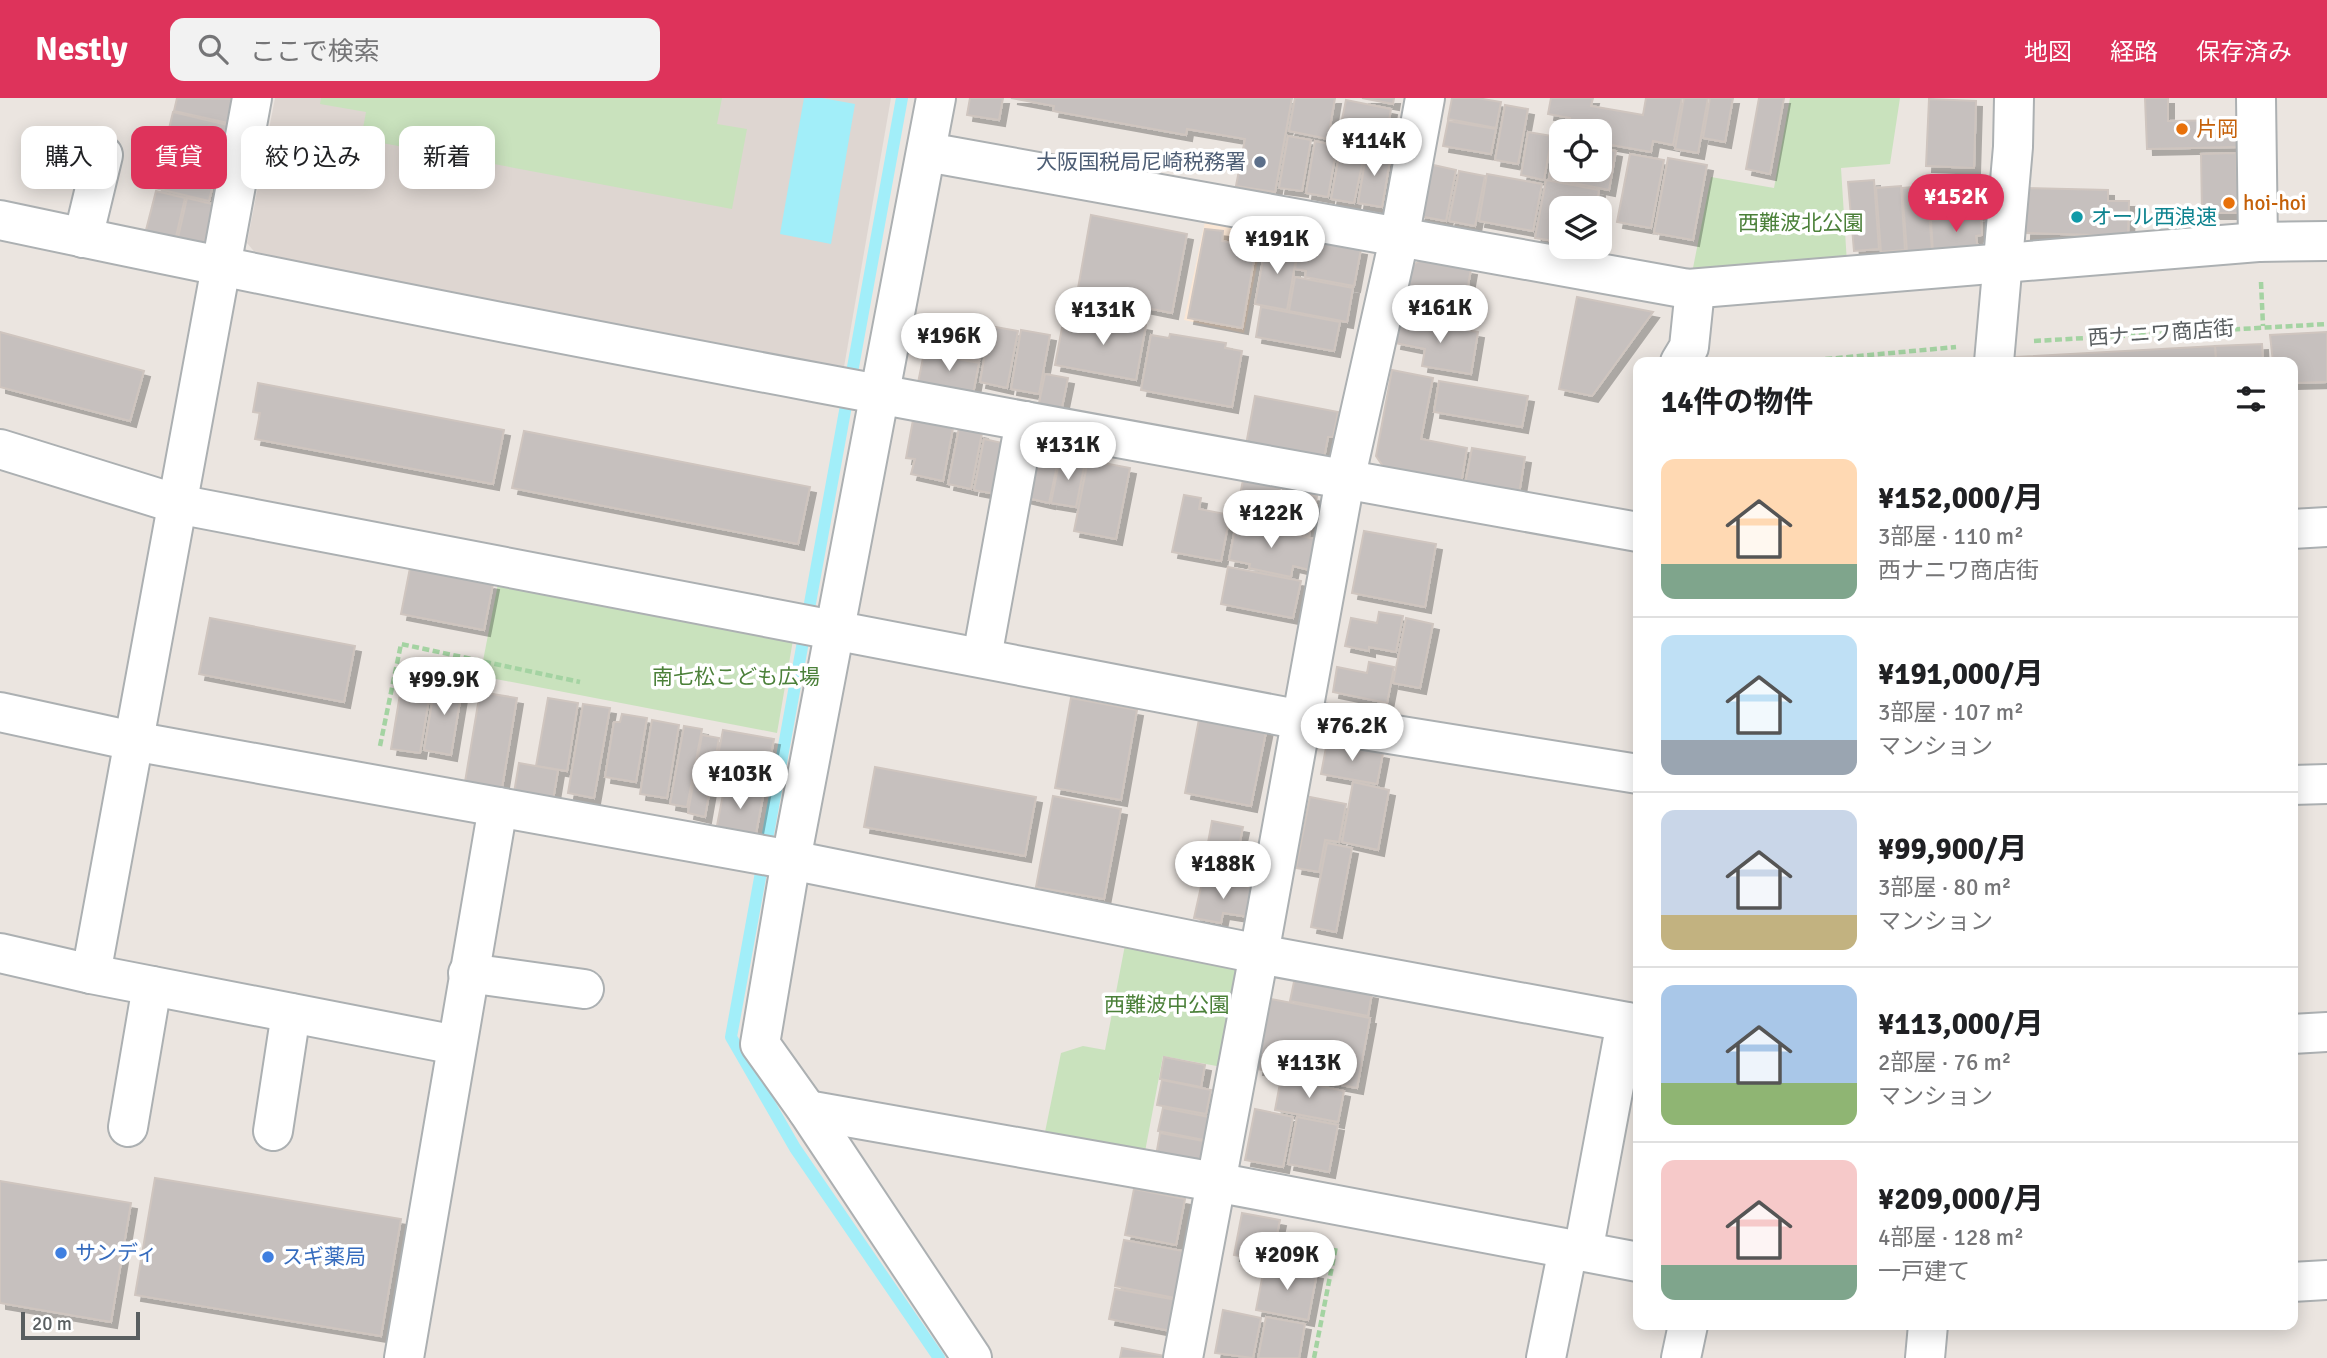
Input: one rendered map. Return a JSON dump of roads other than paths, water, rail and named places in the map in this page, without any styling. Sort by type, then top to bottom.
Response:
[{"type":"street","points":[[91,974],[252,98]]},
{"type":"street","points":[[936,98],[791,860],[760,1044],[972,1358]]},
{"type":"street","points":[[1183,1358],[1303,720],[1345,480],[1399,239],[1424,98]]},
{"type":"street","points":[[1995,353],[2013,147],[2014,98]]},
{"type":"street","points":[[2256,98],[2258,242]]},
{"type":"street","points":[[927,152],[1399,239],[1695,289],[2258,242],[2327,241]]},
{"type":"street","points":[[83,238],[95,189]]},
{"type":"street","points":[[0,220],[220,268],[880,395],[1633,531]]},
{"type":"street","points":[[1682,357],[1689,347],[1695,289]]},
{"type":"street","points":[[982,657],[1025,421]]},
{"type":"street","points":[[0,449],[177,504],[1303,720],[1633,773]]},
{"type":"street","points":[[2298,529],[2327,527]]},
{"type":"street","points":[[0,712],[133,741],[791,860],[1259,954],[1632,1023],[1576,1250],[1546,1358]]},
{"type":"street","points":[[2298,785],[2327,783]]},
{"type":"street","points":[[404,1358],[498,807]]},
{"type":"street","points":[[0,953],[91,974],[456,1045]]},
{"type":"street","points":[[468,973],[584,989]]},
{"type":"street","points":[[128,1127],[152,986]]},
{"type":"street","points":[[273,1131],[291,1013]]},
{"type":"street","points":[[2298,1034],[2327,1032]]},
{"type":"street","points":[[807,1110],[1215,1182],[1633,1261]]},
{"type":"street","points":[[2298,1282],[2327,1280]]},
{"type":"street","points":[[1681,1358],[1687,1330]]},
{"type":"street","points":[[1926,1358],[1928,1330]]},
{"type":"water","points":[[804,98],[822,98],[855,104],[831,244],[780,234]]},
{"type":"waterway","points":[[902,98],[731,1037],[795,1148],[939,1358]]},
{"type":"place","name":"片岡","points":[[2182,129]]},
{"type":"place","name":"大阪国税局尼崎税務署","points":[[1260,162]]},
{"type":"place","name":"hoi-hoi","points":[[2229,203]]},
{"type":"place","name":"オール西浪速","points":[[2077,217]]},
{"type":"place","name":"サンディ","points":[[61,1253]]},
{"type":"place","name":"スギ薬局","points":[[268,1257]]},
{"type":"park label","name":"西難波北公園","points":[[1801,223]]},
{"type":"park label","name":"南七松こども広場","points":[[736,677]]},
{"type":"park label","name":"西難波中公園","points":[[1167,1005]]}]
